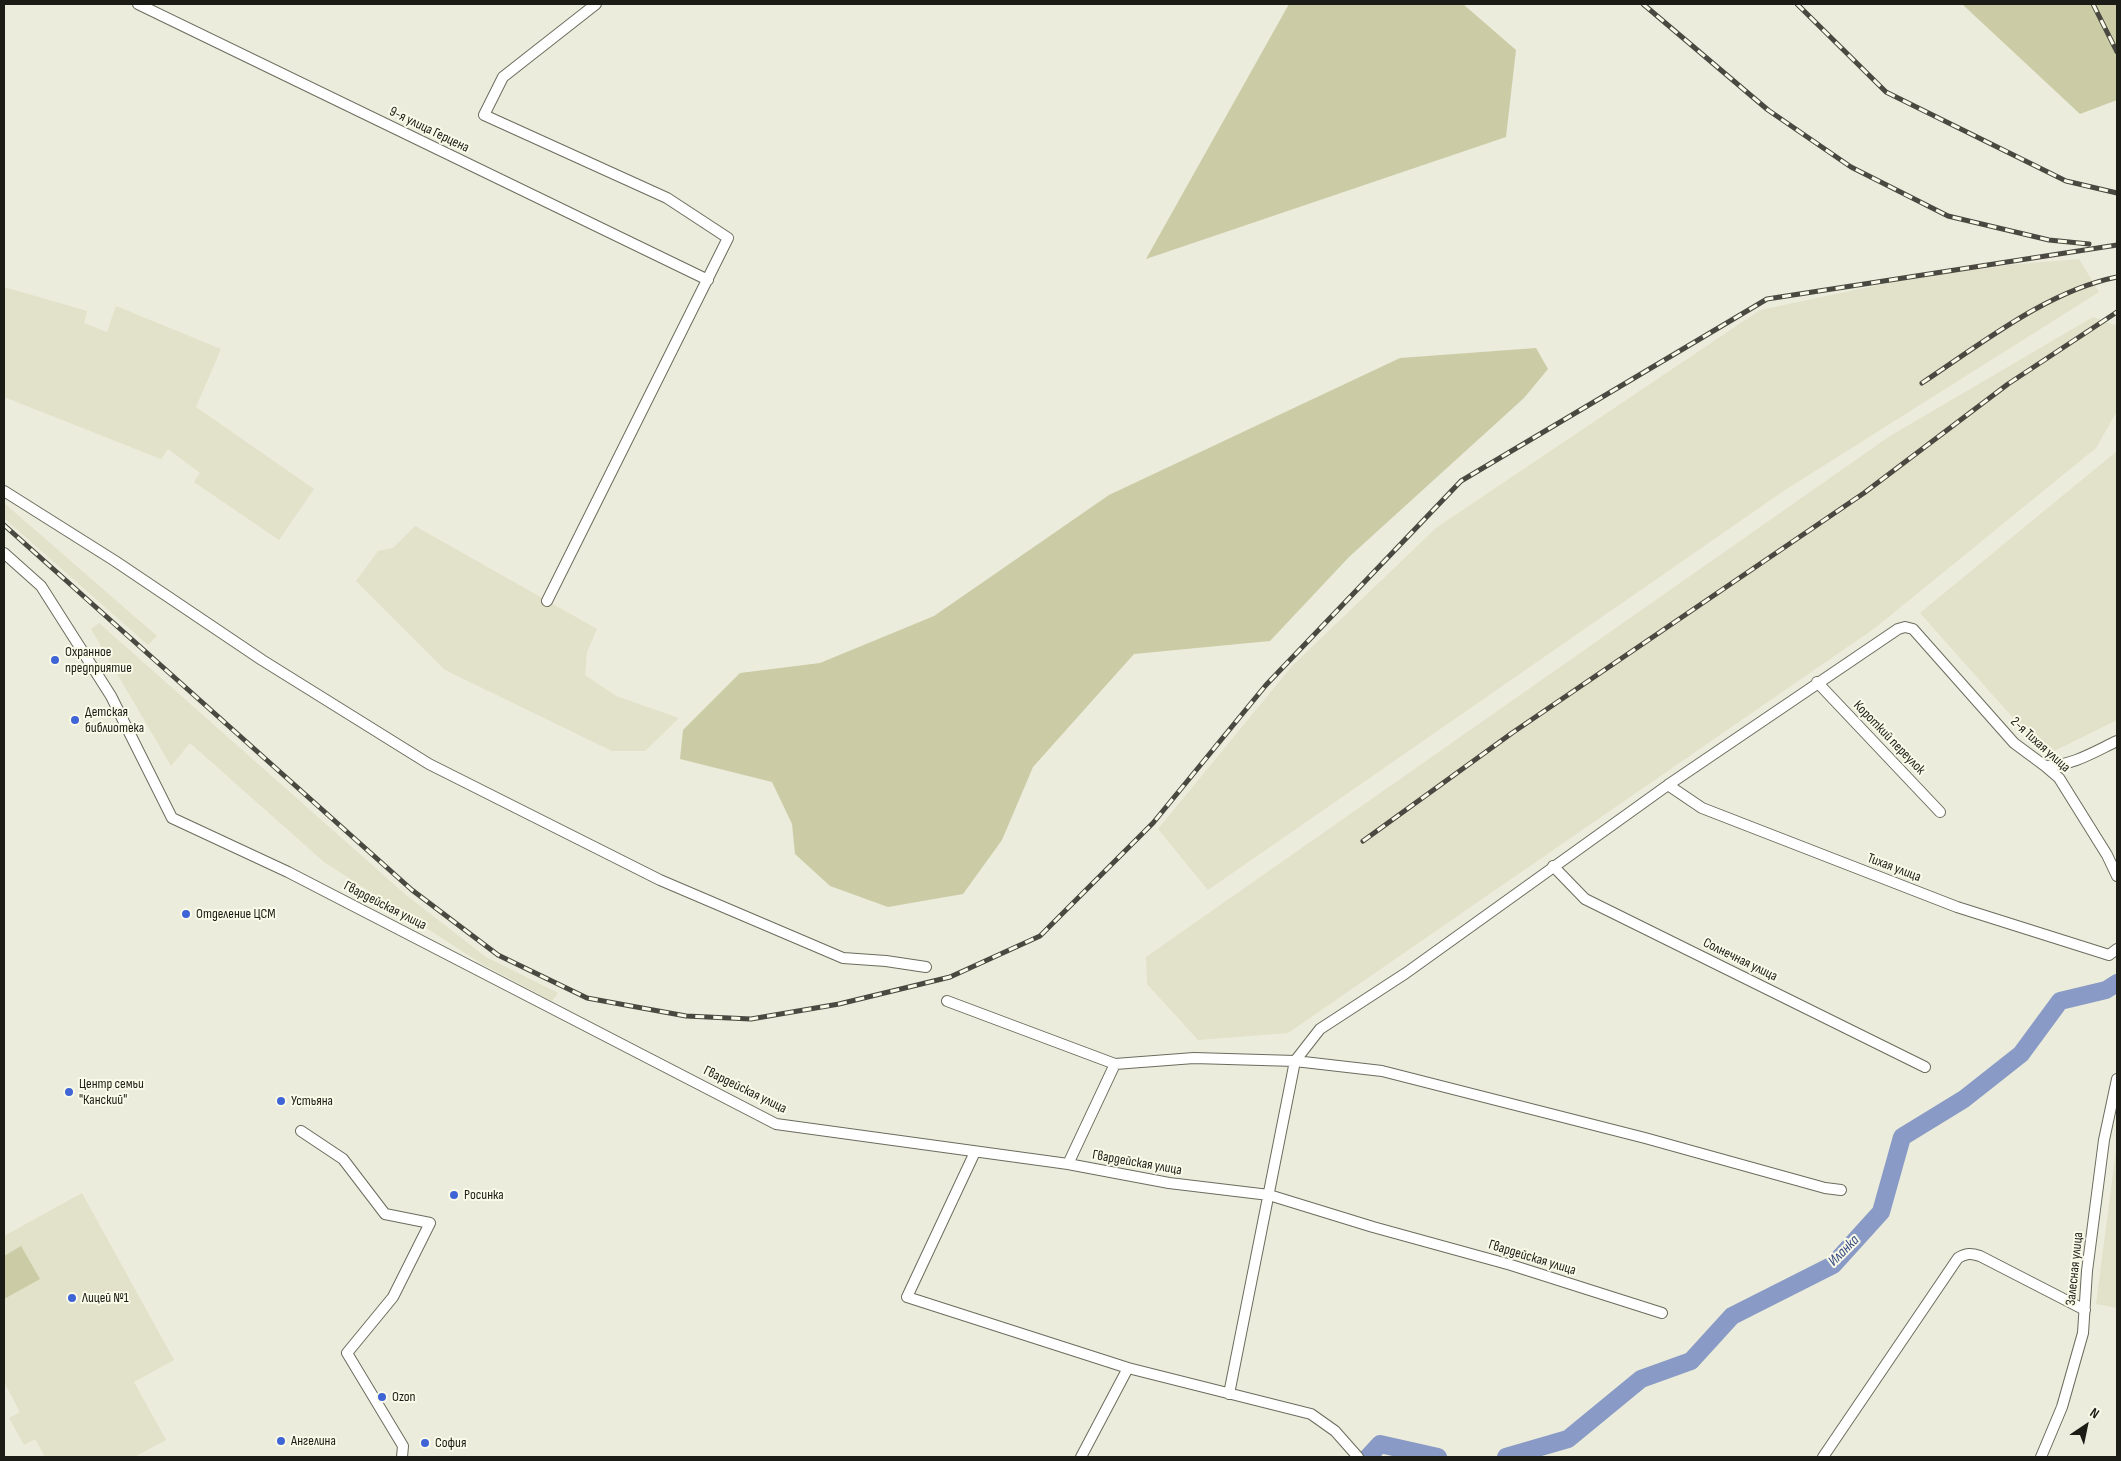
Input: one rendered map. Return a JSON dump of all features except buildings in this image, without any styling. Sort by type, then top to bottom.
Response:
[{"type":"street","name":"9-я улица Герцена","points":[[138,4],[708,280]]},
{"type":"street","points":[[547,601],[728,238],[667,198],[484,115],[503,77],[596,4]]},
{"type":"street","points":[[4,491],[115,561],[262,660],[428,764],[660,880],[843,958],[886,961],[926,967]]},
{"type":"street","name":"Гвардейская улица","points":[[4,553],[41,586],[110,696],[172,818],[288,872],[776,1124],[1068,1164],[1169,1184],[1269,1195],[1373,1227],[1511,1265],[1662,1313]]},
{"type":"street","name":"2-я Тихая улица","points":[[1817,682],[1898,629],[1905,627],[1913,629],[2014,744],[2046,766],[2059,778],[2107,854],[2117,876]]},
{"type":"street","points":[[1229,1394],[1295,1061],[1320,1029],[1406,972],[1553,866],[1817,682]]},
{"type":"street","name":"Короткий переулок","points":[[1817,682],[1940,812]]},
{"type":"street","points":[[2046,766],[2058,766],[2072,762],[2117,741]]},
{"type":"street","name":"Тихая улица","points":[[1668,785],[1702,808],[1957,907],[2108,955],[2117,949]]},
{"type":"street","name":"Солнечная улица","points":[[1553,866],[1585,899],[1925,1067]]},
{"type":"street","points":[[947,1001],[1115,1064],[1194,1058],[1295,1061],[1382,1071],[1645,1138],[1824,1188],[1841,1190]]},
{"type":"street","points":[[1068,1164],[1115,1064]]},
{"type":"street","name":"Залесная улица","points":[[2041,1457],[2062,1408],[2083,1333],[2104,1140],[2117,1079]]},
{"type":"street","points":[[300,1131],[343,1159],[385,1214],[430,1223],[393,1297],[347,1353],[403,1446],[402,1457]]},
{"type":"street","points":[[975,1152],[907,1297],[1128,1368],[1311,1414],[1335,1431],[1356,1454]]},
{"type":"street","points":[[1823,1457],[1958,1258],[1964,1254],[1971,1253],[1980,1256],[2085,1310]]},
{"type":"street","points":[[1081,1457],[1128,1368]]},
{"type":"shaded area","points":[[1289,4],[1463,4],[1516,50],[1506,137],[1146,259]]},
{"type":"shaded area","points":[[1962,4],[2117,4],[2117,100],[2080,114]]},
{"type":"shaded area","points":[[2079,259],[2099,292],[1785,490],[1208,890],[1158,829],[1292,666],[1436,528],[1760,310],[1950,270]]},
{"type":"shaded area","points":[[4,287],[87,311],[84,323],[107,332],[116,306],[221,349],[196,407],[314,489],[279,540],[194,482],[200,473],[168,449],[161,459],[4,397]]},
{"type":"shaded area","points":[[2093,317],[2117,326],[2117,411],[2096,448],[1875,628],[1288,1033],[1198,1040],[1147,984],[1146,957],[1890,436]]},
{"type":"shaded area","points":[[1536,348],[1548,369],[1524,398],[1349,557],[1270,641],[1134,654],[1033,767],[1002,840],[963,894],[888,907],[830,886],[795,854],[792,824],[772,782],[680,759],[683,730],[740,673],[820,663],[934,616],[1109,495],[1400,358]]},
{"type":"shaded area","points":[[2117,451],[2117,720],[2046,755],[1920,613]]},
{"type":"shaded area","points":[[4,503],[157,636],[148,645],[4,518]]},
{"type":"shaded area","points":[[415,526],[597,629],[587,652],[585,675],[616,696],[679,718],[645,751],[612,751],[445,670],[356,581],[378,551],[393,548]]},
{"type":"shaded area","points":[[99,623],[406,895],[486,957],[558,993],[552,1001],[482,964],[324,862],[190,743],[171,766],[91,629]]},
{"type":"shaded area","points":[[2117,1143],[2117,1308],[2096,1304]]},
{"type":"shaded area","name":"Лицей №1","points":[[82,1193],[174,1360],[134,1382],[166,1440],[134,1457],[45,1457],[35,1439],[24,1445],[9,1418],[20,1412],[4,1382],[4,1236]]},
{"type":"shaded area","points":[[21,1246],[40,1279],[4,1299],[4,1256]]},
{"type":"waterway","name":"Иланка","points":[[1506,1457],[1568,1439],[1641,1379],[1691,1361],[1732,1316],[1833,1265],[1881,1212],[1902,1137],[1964,1099],[2021,1054],[2060,1001],[2106,990],[2117,983]]},
{"type":"waterway","name":"Иланка","points":[[1368,1457],[1380,1444],[1438,1457]]},
{"type":"railway","points":[[1643,4],[1768,110],[1851,167],[1948,216],[2049,240],[2089,244]]},
{"type":"railway","points":[[1797,4],[1886,92],[2066,181],[2117,193]]},
{"type":"railway","points":[[2093,4],[2117,52]]},
{"type":"railway","points":[[4,525],[412,890],[498,955],[587,998],[686,1016],[751,1019],[839,1004],[950,977],[1040,936],[1153,823],[1266,685],[1461,481],[1767,299],[2117,245]]},
{"type":"railway","points":[[1922,383],[1991,336],[2040,306],[2091,284],[2117,277]]},
{"type":"railway","points":[[1363,841],[1512,733],[1864,493],[2008,384],[2117,312]]},
{"type":"place","name":"Охранное предприятие","points":[[55,660]]},
{"type":"place","name":"Детская библиотека","points":[[75,720]]},
{"type":"place","name":"Отделение ЦСМ","points":[[186,914]]},
{"type":"place","name":"Центр семьи \"Канский\"","points":[[69,1092]]},
{"type":"place","name":"Устьяна","points":[[281,1101]]},
{"type":"place","name":"Росинка","points":[[454,1195]]},
{"type":"place","name":"Лицей №1","points":[[72,1298]]},
{"type":"place","name":"Ozon","points":[[382,1397]]},
{"type":"place","name":"Ангелина","points":[[281,1441]]},
{"type":"place","name":"София","points":[[425,1443]]}]
